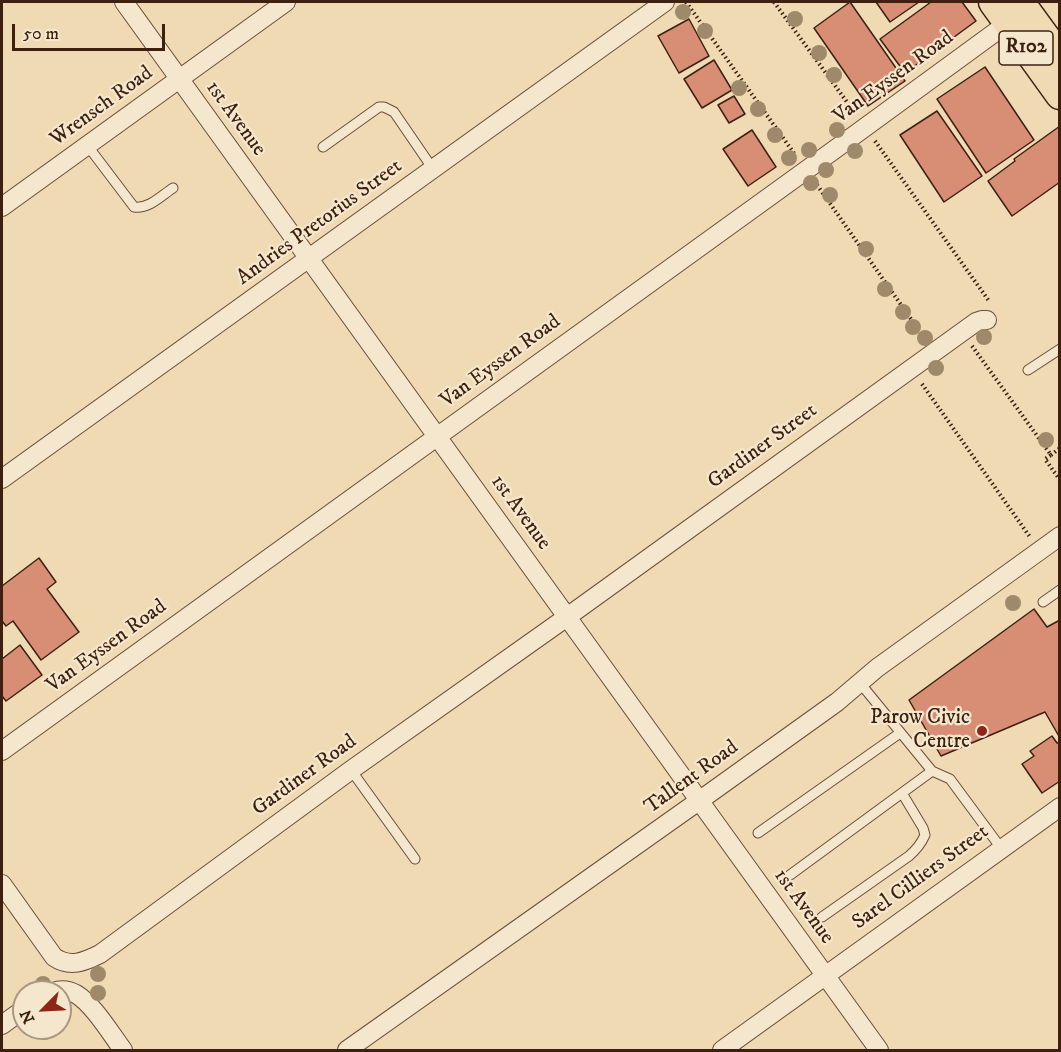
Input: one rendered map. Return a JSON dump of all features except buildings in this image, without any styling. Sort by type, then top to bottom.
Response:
[{"type":"main road","name":"R102","points":[[1012,9],[1056,46]]},
{"type":"main road","name":"R102","points":[[1012,9],[1059,94]]},
{"type":"street","name":"1st Avenue","points":[[124,2],[879,1050]]},
{"type":"street","name":"Wrensch Road","points":[[2,207],[286,2]]},
{"type":"street","name":"Andries Pretorius Street","points":[[2,480],[665,2]]},
{"type":"street","name":"Van Eyssen Road","points":[[2,751],[834,150],[1012,9]]},
{"type":"street","name":"Gardiner Street","points":[[567,617],[931,347],[982,320],[989,312]]},
{"type":"street","name":"Tallent Road","points":[[347,1050],[837,702],[877,668],[1059,539]]},
{"type":"street","name":"Gardiner Road","points":[[2,884],[54,957],[61,962],[74,964],[88,960],[100,954],[351,770],[567,617]]},
{"type":"street","name":"Sarel Cilliers Street","points":[[722,1050],[1059,807]]},
{"type":"street","points":[[72,994],[78,995],[95,1012],[123,1050]]},
{"type":"lane","points":[[323,147],[379,107],[384,106],[394,112],[433,169]]},
{"type":"lane","points":[[87,145],[134,207],[147,206],[173,188]]},
{"type":"lane","points":[[1028,370],[1059,349]]},
{"type":"lane","points":[[1044,602],[1059,590]]},
{"type":"lane","points":[[860,682],[932,771],[950,779],[1001,848]]},
{"type":"lane","points":[[758,833],[900,733]]},
{"type":"lane","points":[[351,770],[415,859]]},
{"type":"lane","points":[[790,875],[932,771]]},
{"type":"lane","points":[[822,917],[909,856],[922,842],[925,835],[923,828],[902,793]]},
{"type":"path","points":[[686,2],[800,162]]},
{"type":"path","points":[[774,2],[859,118]]},
{"type":"path","points":[[874,139],[982,291],[989,312]]},
{"type":"path","points":[[815,182],[931,347]]},
{"type":"path","points":[[970,343],[1051,455]]},
{"type":"path","points":[[919,379],[1032,540]]},
{"type":"path","points":[[1059,448],[1045,459],[1059,480]]},
{"type":"place","name":"Parow Civic Centre","points":[[982,731]]}]
